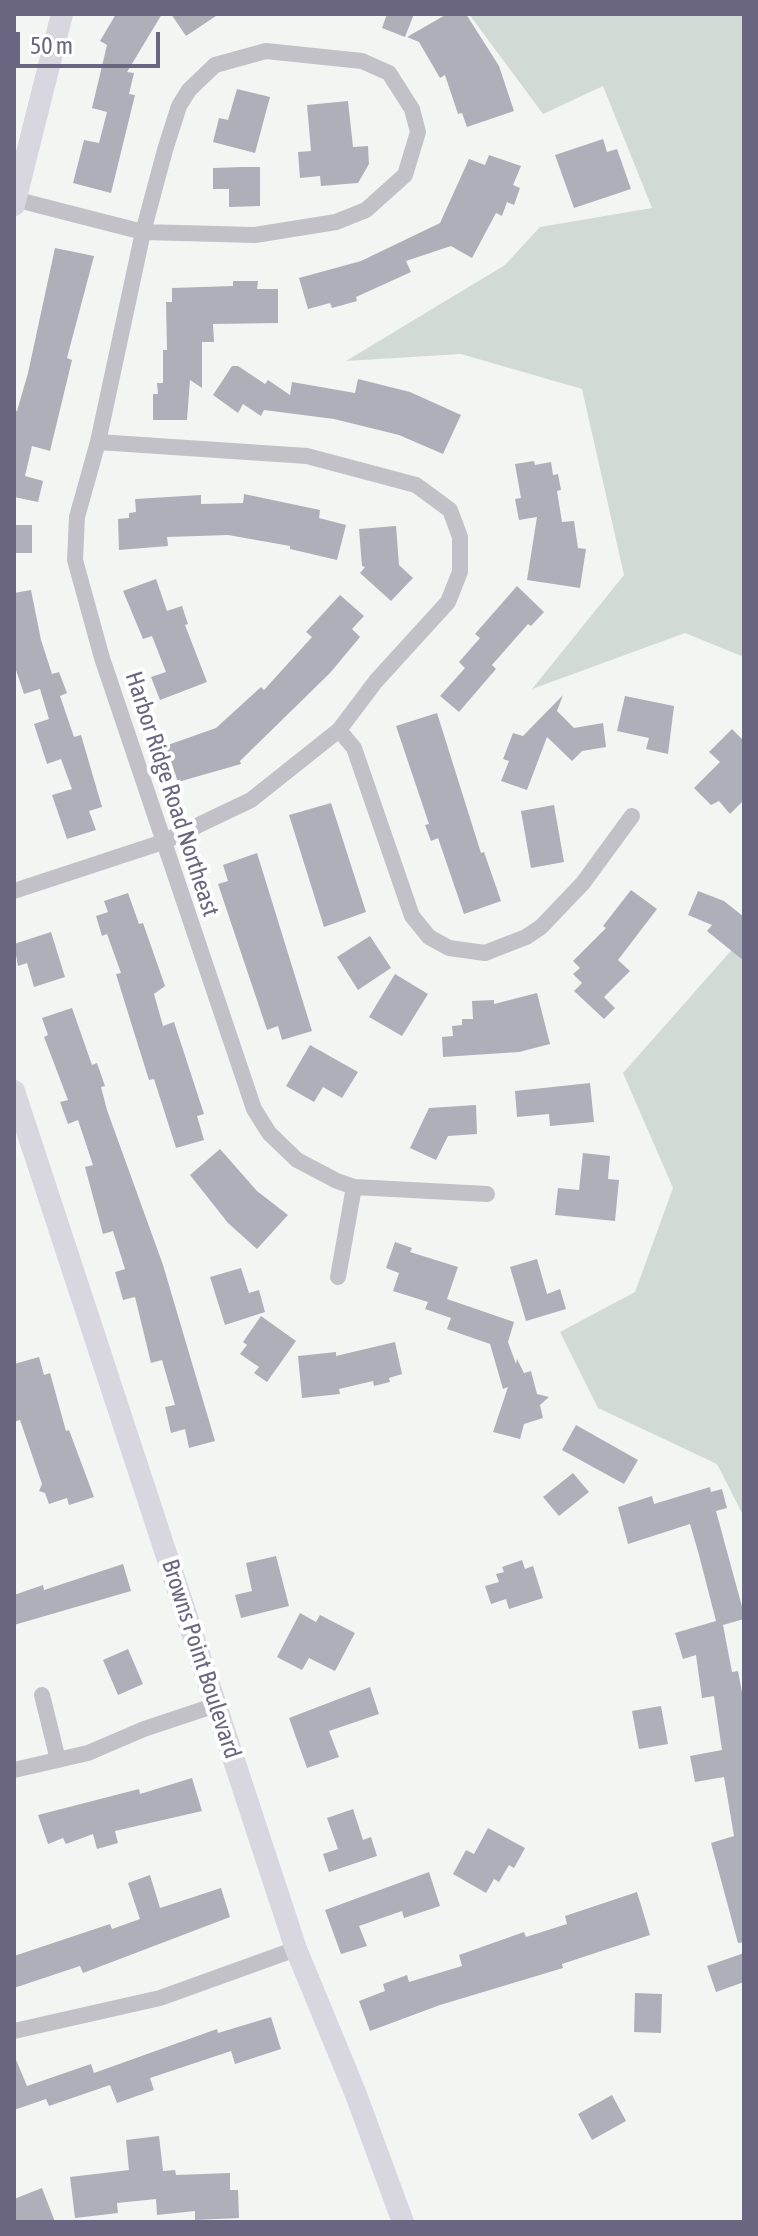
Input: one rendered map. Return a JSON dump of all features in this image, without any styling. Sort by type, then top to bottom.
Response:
[{"type":"street","points":[[62,14],[14,202],[143,232]]},
{"type":"street","name":"Harbor Ridge Road Northeast","points":[[143,232],[255,235],[353,217],[391,192],[405,175],[417,140],[412,109],[389,73],[362,61],[266,51],[215,65],[189,90],[179,106],[143,232],[98,442],[77,517],[75,560],[90,621],[163,842],[254,1109],[269,1133],[309,1169],[354,1187],[487,1194]]},
{"type":"street","points":[[14,891],[163,842],[251,800],[339,730],[454,591],[460,572],[460,537],[450,510],[416,485],[307,456],[258,450],[131,447],[98,442]]},
{"type":"street","points":[[339,730],[354,748],[412,916],[429,937],[449,948],[485,953],[526,937],[541,927],[583,883],[632,816]]},
{"type":"street","name":"Browns Point Boulevard","points":[[14,1091],[296,1949],[361,2106],[400,2221]]},
{"type":"street","points":[[338,1277],[354,1187]]},
{"type":"street","points":[[42,1695],[58,1760]]},
{"type":"street","points":[[14,1770],[88,1753],[144,1729],[216,1705]]},
{"type":"street","points":[[14,2031],[160,1998],[296,1949]]},
{"type":"shaded area","points":[[469,14],[744,14],[744,657],[685,633],[532,689],[624,575],[582,389],[461,354],[346,361],[505,265],[540,227],[652,208],[603,86],[543,114]]},
{"type":"shaded area","points":[[744,936],[744,1517],[717,1464],[598,1408],[560,1332],[635,1292],[673,1188],[623,1073]]},
{"type":"building","points":[[116,14],[162,14],[127,72],[134,73],[129,94],[135,95],[111,193],[73,183],[84,140],[99,143],[107,112],[92,108],[107,45],[100,41]]},
{"type":"building","points":[[171,14],[219,14],[186,36]]},
{"type":"building","points":[[387,14],[414,14],[405,37],[382,28]]},
{"type":"building","points":[[447,14],[466,14],[499,66],[514,111],[467,127],[462,113],[458,114],[445,75],[440,78],[419,42],[407,37]]},
{"type":"building","points":[[237,89],[270,97],[255,153],[213,142],[219,118],[228,120]]},
{"type":"building","points":[[348,101],[353,147],[368,146],[369,164],[358,183],[321,186],[320,176],[300,178],[298,152],[311,151],[307,105]]},
{"type":"building","points":[[603,139],[607,152],[617,149],[631,189],[574,208],[555,155]]},
{"type":"building","points":[[489,155],[521,166],[513,185],[520,188],[514,205],[507,202],[502,216],[496,213],[472,258],[451,246],[406,261],[411,272],[356,297],[357,301],[332,308],[330,303],[308,309],[299,278],[361,261],[440,223],[469,159],[485,165]]},
{"type":"building","points":[[260,167],[260,206],[229,207],[229,189],[213,189],[213,168]]},
{"type":"building","points":[[55,248],[94,256],[67,358],[72,360],[50,451],[32,446],[25,476],[43,481],[38,502],[14,497],[14,410],[17,411],[28,373]]},
{"type":"building","points":[[233,281],[258,281],[257,289],[278,289],[278,323],[213,324],[214,342],[202,342],[202,388],[190,380],[187,420],[153,420],[153,394],[158,394],[157,383],[163,383],[163,350],[167,350],[166,302],[172,302],[172,288],[233,286]]},
{"type":"building","points":[[232,366],[238,366],[265,384],[268,380],[290,395],[292,382],[355,393],[358,379],[410,392],[461,415],[443,454],[399,435],[334,419],[264,410],[261,416],[243,404],[238,413],[213,395]]},
{"type":"building","points":[[534,461],[535,465],[551,462],[553,475],[558,474],[561,490],[557,491],[562,522],[574,521],[578,548],[586,549],[580,588],[527,580],[537,517],[519,520],[515,499],[521,498],[515,464]]},
{"type":"building","points":[[244,494],[320,510],[319,518],[346,525],[337,560],[290,549],[290,546],[228,535],[167,537],[168,546],[119,550],[118,519],[129,518],[129,513],[136,512],[135,499],[201,495],[201,504],[243,503]]},
{"type":"building","points":[[14,525],[32,525],[32,553],[14,553]]},
{"type":"building","points":[[396,526],[399,565],[413,578],[391,601],[360,573],[365,567],[362,566],[359,529]]},
{"type":"building","points":[[156,579],[167,611],[182,606],[188,624],[185,625],[207,682],[160,700],[151,677],[166,672],[152,636],[143,639],[123,591]]},
{"type":"building","points":[[517,586],[544,612],[531,626],[528,624],[492,665],[496,669],[459,712],[440,696],[465,668],[459,662],[480,638],[475,634]]},
{"type":"building","points":[[31,590],[41,640],[52,674],[59,672],[67,693],[60,696],[74,737],[81,735],[102,807],[89,811],[96,830],[67,839],[52,795],[72,789],[61,759],[47,764],[34,724],[49,719],[40,689],[24,694],[14,664],[14,593]]},
{"type":"building","points":[[340,595],[364,616],[352,629],[360,637],[330,673],[240,761],[241,764],[178,782],[165,746],[216,728],[261,687],[264,690],[312,637],[306,632]]},
{"type":"building","points":[[563,695],[557,711],[574,728],[603,723],[606,747],[582,751],[572,761],[547,737],[527,790],[501,781],[509,761],[503,759],[513,733],[523,736]]},
{"type":"building","points":[[625,696],[674,706],[668,754],[646,749],[649,738],[617,731]]},
{"type":"building","points":[[437,713],[481,853],[484,852],[501,901],[464,914],[438,838],[431,841],[425,825],[429,824],[396,726]]},
{"type":"building","points":[[732,729],[744,741],[744,800],[730,814],[719,801],[711,805],[694,788],[720,762],[709,752]]},
{"type":"building","points":[[331,803],[366,912],[324,927],[289,815]]},
{"type":"building","points":[[554,805],[564,862],[531,868],[521,811]]},
{"type":"building","points":[[257,853],[312,1031],[282,1040],[278,1026],[267,1030],[218,884],[228,881],[223,865]]},
{"type":"building","points":[[631,890],[657,909],[618,960],[630,971],[604,997],[615,1008],[604,1019],[574,991],[582,983],[573,974],[580,968],[573,961],[606,928],[603,926]]},
{"type":"building","points":[[698,891],[724,901],[744,917],[744,961],[707,931],[712,925],[688,915]]},
{"type":"building","points":[[128,893],[139,924],[143,923],[165,986],[154,994],[163,1026],[174,1022],[204,1114],[197,1116],[204,1140],[176,1148],[154,1079],[149,1080],[116,974],[121,973],[107,934],[102,936],[96,916],[108,912],[104,901]]},
{"type":"building","points":[[51,932],[65,977],[34,987],[27,963],[18,966],[14,944]]},
{"type":"building","points":[[370,936],[391,968],[358,990],[337,957]]},
{"type":"building","points":[[395,974],[428,994],[402,1036],[369,1017]]},
{"type":"building","points":[[537,993],[550,1044],[519,1052],[443,1057],[442,1037],[453,1036],[452,1026],[462,1025],[462,1019],[473,1019],[472,1001],[494,1000],[494,1004]]},
{"type":"building","points":[[72,1008],[92,1065],[97,1063],[105,1086],[101,1087],[107,1110],[163,1265],[215,1441],[189,1448],[185,1429],[171,1433],[165,1407],[175,1405],[162,1360],[151,1363],[135,1297],[123,1300],[115,1272],[125,1269],[113,1231],[103,1234],[85,1167],[93,1165],[78,1120],[68,1124],[60,1102],[68,1100],[44,1037],[48,1035],[42,1018]]},
{"type":"building","points":[[310,1045],[358,1072],[342,1098],[323,1087],[314,1102],[286,1086]]},
{"type":"building","points":[[590,1083],[594,1122],[550,1126],[549,1114],[517,1117],[515,1091]]},
{"type":"building","points":[[476,1105],[477,1134],[448,1136],[436,1160],[410,1148],[429,1108]]},
{"type":"building","points":[[220,1149],[257,1191],[288,1215],[257,1249],[228,1223],[190,1175]]},
{"type":"building","points":[[583,1153],[610,1156],[608,1179],[619,1180],[615,1221],[555,1215],[558,1188],[579,1190]]},
{"type":"building","points":[[395,1242],[412,1248],[410,1252],[458,1267],[447,1299],[514,1322],[508,1342],[516,1364],[517,1359],[524,1373],[531,1371],[537,1394],[549,1397],[540,1405],[543,1418],[524,1424],[520,1439],[493,1432],[508,1387],[503,1389],[490,1344],[447,1329],[451,1318],[425,1309],[428,1302],[393,1291],[399,1273],[386,1268]]},
{"type":"building","points":[[537,1259],[547,1294],[560,1289],[566,1309],[526,1321],[510,1267]]},
{"type":"building","points":[[241,1268],[249,1293],[259,1290],[265,1312],[225,1325],[210,1277]]},
{"type":"building","points":[[261,1316],[296,1341],[267,1382],[254,1373],[259,1367],[240,1354],[247,1345],[243,1342]]},
{"type":"building","points":[[395,1342],[402,1374],[389,1378],[390,1382],[374,1386],[373,1381],[339,1389],[340,1394],[302,1398],[298,1356],[336,1352],[336,1356]]},
{"type":"building","points":[[39,1357],[44,1375],[50,1373],[66,1431],[69,1430],[94,1497],[69,1505],[67,1498],[49,1504],[45,1493],[39,1491],[42,1484],[20,1420],[14,1422],[14,1364]]},
{"type":"building","points":[[576,1425],[638,1460],[624,1484],[562,1450]]},
{"type":"building","points":[[573,1473],[589,1492],[559,1516],[543,1497]]},
{"type":"building","points":[[710,1487],[711,1492],[722,1489],[727,1508],[716,1511],[744,1614],[744,1619],[723,1625],[732,1672],[738,1671],[744,1703],[744,1942],[738,1943],[711,1843],[734,1836],[724,1777],[695,1782],[690,1756],[722,1750],[714,1696],[702,1698],[696,1655],[683,1659],[675,1633],[716,1621],[699,1555],[690,1524],[628,1544],[618,1507],[652,1496],[654,1504]]},
{"type":"building","points":[[276,1556],[289,1606],[241,1618],[235,1595],[252,1591],[246,1563]]},
{"type":"building","points":[[522,1560],[525,1569],[533,1566],[543,1598],[509,1609],[506,1599],[491,1604],[485,1586],[499,1582],[496,1574],[504,1572],[502,1567]]},
{"type":"building","points":[[123,1564],[131,1591],[14,1625],[14,1595],[43,1585],[44,1590]]},
{"type":"building","points":[[300,1613],[316,1622],[320,1615],[355,1633],[335,1671],[309,1658],[302,1670],[277,1657]]},
{"type":"building","points":[[128,1649],[143,1684],[118,1695],[103,1660]]},
{"type":"building","points":[[370,1687],[379,1714],[329,1731],[339,1757],[307,1768],[289,1718]]},
{"type":"building","points":[[661,1706],[668,1744],[639,1749],[632,1711]]},
{"type":"building","points":[[192,1778],[202,1811],[115,1831],[118,1843],[97,1849],[93,1834],[66,1844],[63,1838],[48,1844],[38,1815],[139,1789],[140,1794]]},
{"type":"building","points":[[353,1809],[363,1840],[371,1837],[377,1856],[329,1872],[323,1854],[338,1849],[327,1818]]},
{"type":"building","points":[[488,1828],[525,1848],[514,1868],[509,1865],[499,1882],[494,1879],[486,1893],[453,1874],[466,1850],[474,1854]]},
{"type":"building","points":[[429,1872],[440,1906],[404,1918],[402,1911],[359,1926],[367,1946],[341,1954],[325,1910]]},
{"type":"building","points":[[150,1875],[160,1908],[221,1888],[230,1917],[83,1973],[80,1966],[14,1988],[14,1956],[110,1924],[112,1929],[140,1919],[128,1883]]},
{"type":"building","points":[[637,1892],[650,1935],[562,1964],[563,1968],[440,2005],[370,2031],[359,2001],[385,1991],[383,1984],[407,1975],[409,1982],[462,1966],[459,1955],[524,1932],[526,1937],[567,1924],[565,1916]]},
{"type":"building","points":[[744,1953],[744,1982],[716,1992],[707,1966]]},
{"type":"building","points":[[635,1993],[662,1994],[661,2033],[634,2032]]},
{"type":"building","points":[[271,2017],[281,2049],[235,2064],[231,2051],[150,2078],[154,2090],[117,2103],[110,2085],[49,2106],[46,2099],[14,2110],[14,2055],[27,2086],[91,2064],[94,2073],[217,2029],[218,2033]]},
{"type":"building","points":[[612,2095],[626,2121],[592,2140],[578,2114]]},
{"type":"building","points":[[159,2136],[163,2171],[175,2170],[176,2175],[230,2173],[230,2190],[238,2190],[239,2218],[195,2220],[195,2211],[157,2215],[156,2199],[117,2203],[118,2213],[75,2218],[70,2177],[129,2170],[126,2140]]},
{"type":"building","points":[[42,2188],[55,2222],[14,2222],[14,2199]]}]
